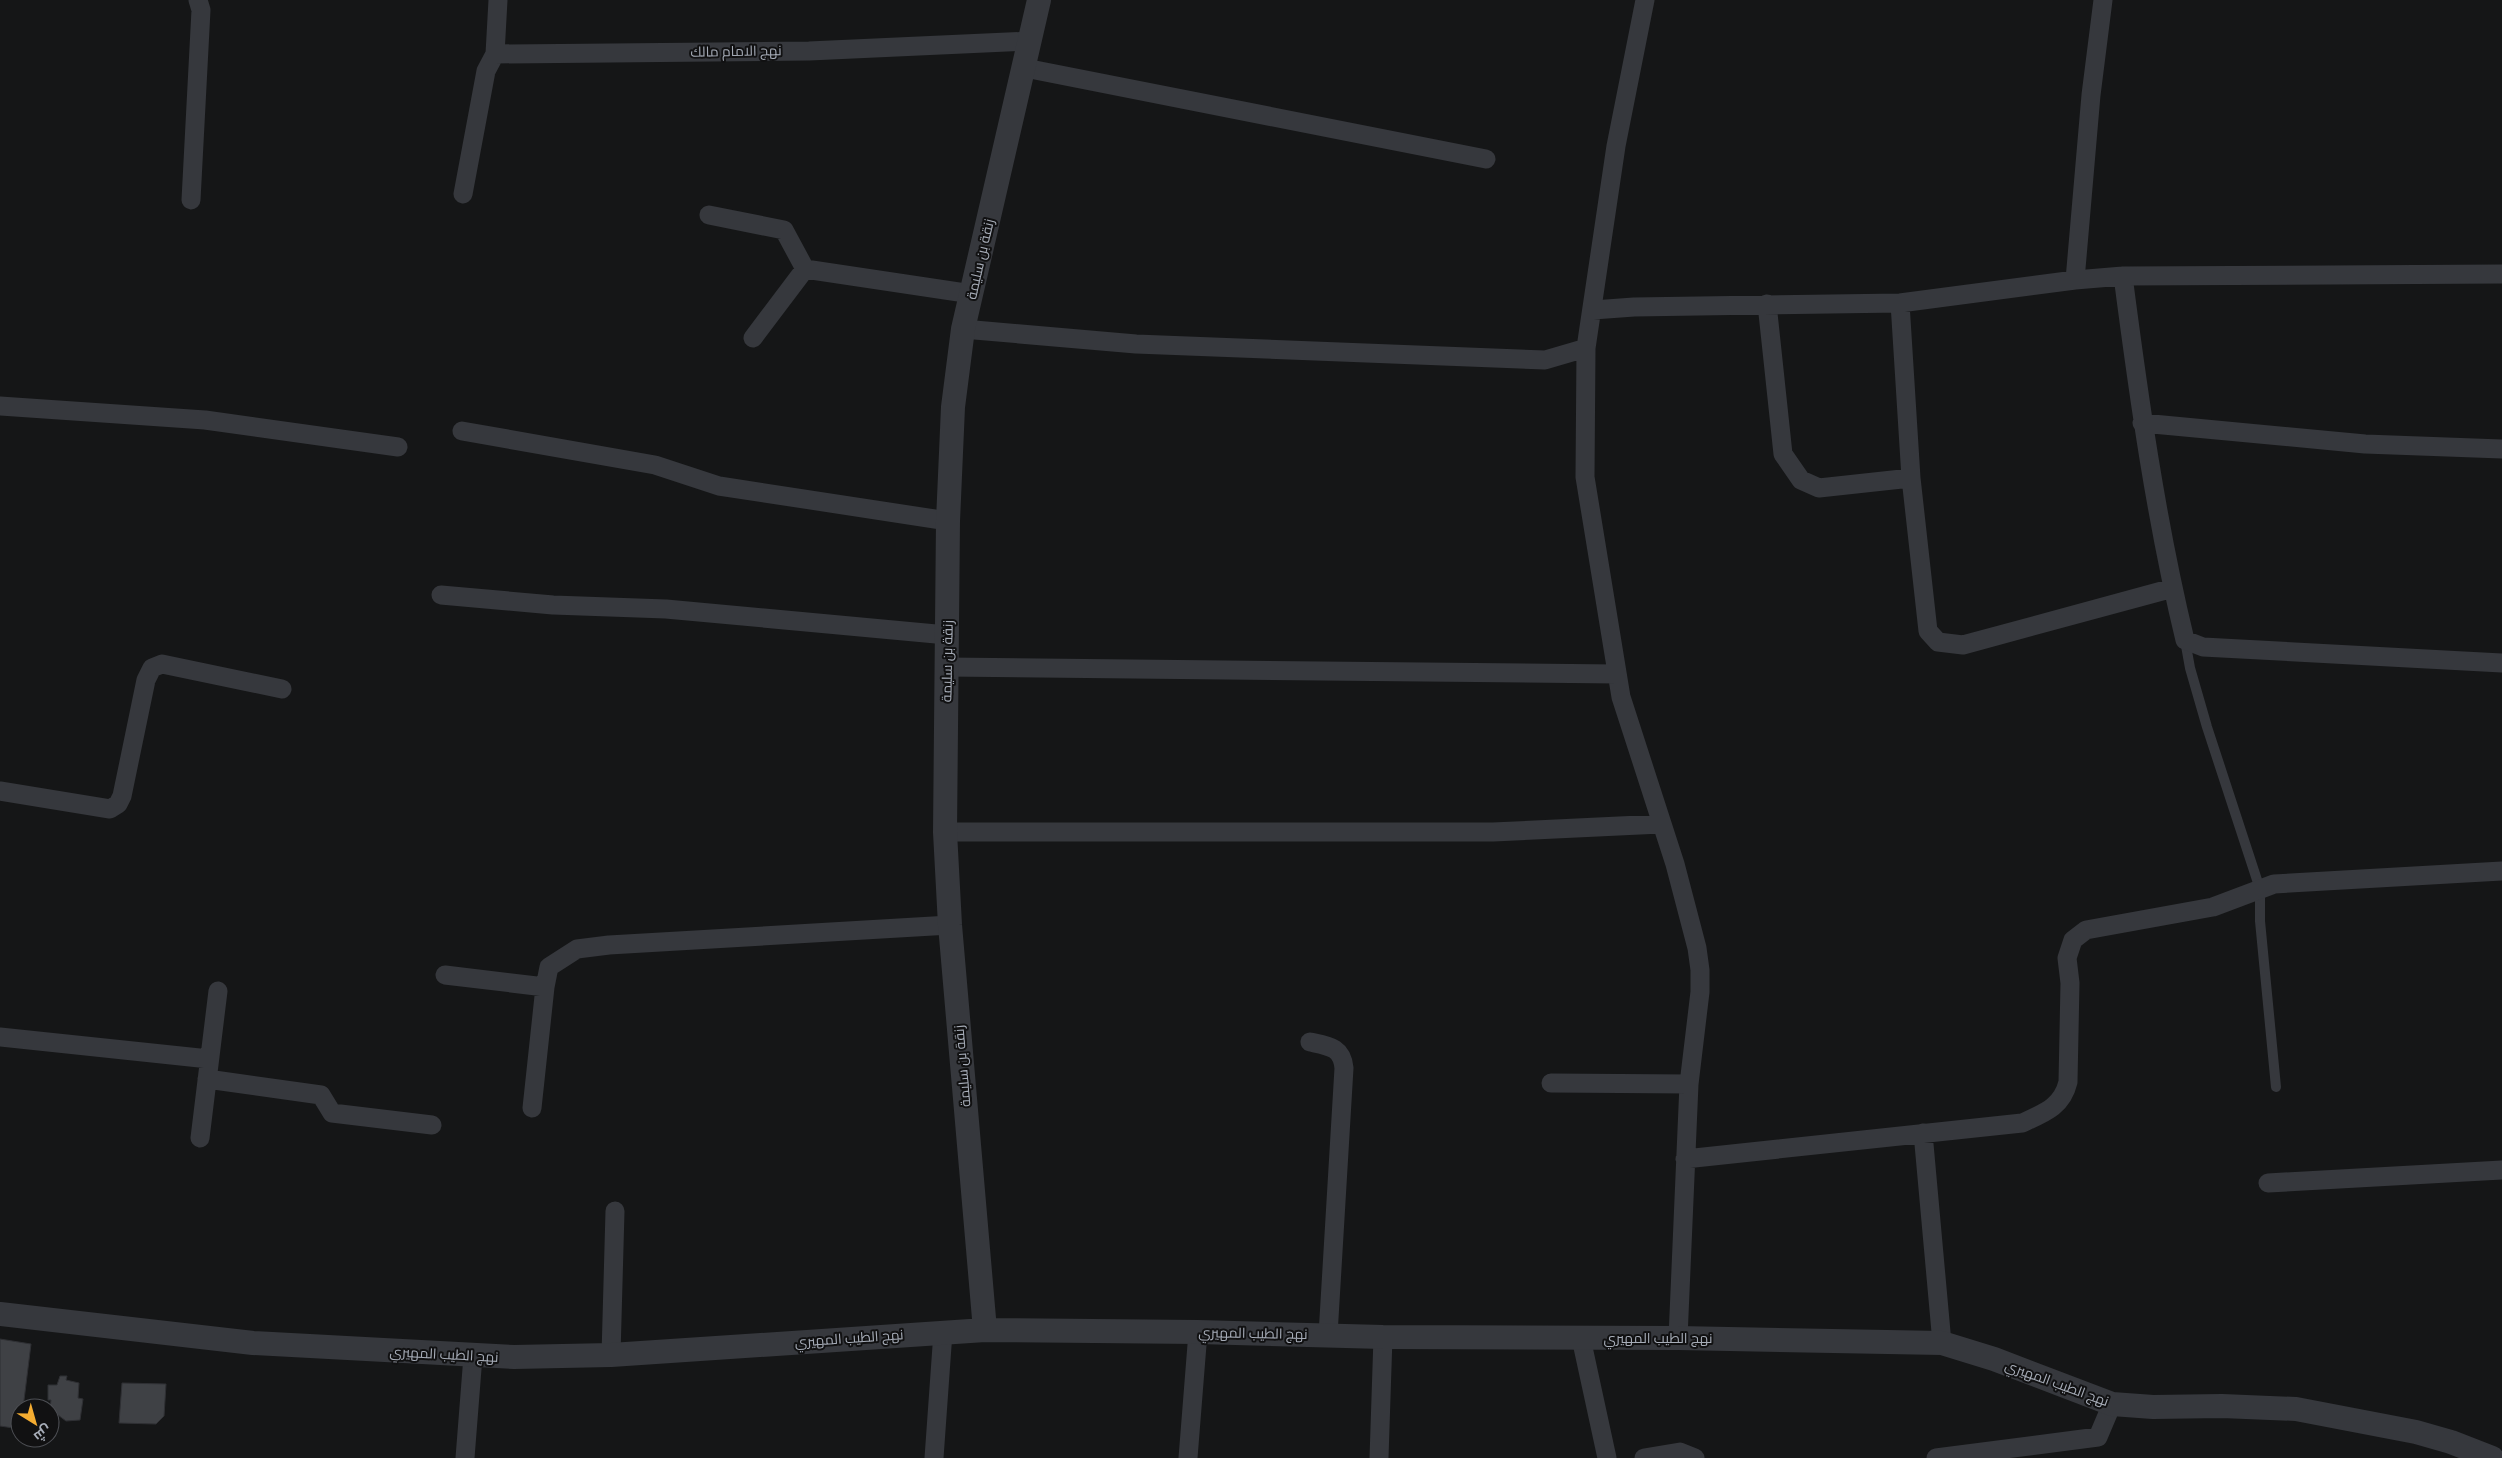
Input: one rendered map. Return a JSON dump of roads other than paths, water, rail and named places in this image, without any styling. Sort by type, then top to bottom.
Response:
[{"type":"street","points":[[191,200],[201,10],[198,0]]},
{"type":"street","points":[[463,194],[486,71],[495,54],[498,0]]},
{"type":"street","name":"زنقة بن سليمة","points":[[985,1330],[950,926],[945,832],[948,521],[953,406],[963,329],[1025,68],[1039,0]]},
{"type":"street","points":[[1645,0],[1616,146],[1586,348],[1585,477],[1621,697],[1690,917],[1700,970],[1700,992],[1689,1084],[1678,1338]]},
{"type":"street","points":[[2075,280],[2091,95],[2103,0]]},
{"type":"street","name":"نهج الامام مالك","points":[[495,54],[809,51],[1030,41]]},
{"type":"street","points":[[1025,68],[1486,159]]},
{"type":"street","points":[[709,215],[784,230],[805,269]]},
{"type":"street","points":[[805,269],[972,294]]},
{"type":"street","points":[[753,338],[805,269]]},
{"type":"street","points":[[1592,310],[1900,302],[2075,280],[2123,276],[2502,274]]},
{"type":"street","points":[[2123,276],[2142,423],[2173,588],[2185,640],[2203,647],[2502,663]]},
{"type":"street","points":[[1900,302],[1911,478],[1928,631],[1938,642],[1963,644],[2173,588]]},
{"type":"street","points":[[1767,304],[1783,454],[1793,472],[1801,480],[1819,488],[1911,478]]},
{"type":"street","points":[[963,329],[1136,344],[1536,360],[1545,360],[1586,348]]},
{"type":"street","points":[[0,406],[205,420],[398,447]]},
{"type":"street","points":[[2142,423],[2365,444],[2502,449]]},
{"type":"street","points":[[462,431],[655,465],[719,486],[948,521]]},
{"type":"street","points":[[441,595],[553,605],[666,609],[947,634]]},
{"type":"street","points":[[0,791],[110,809],[118,804],[146,680],[152,668],[162,664],[282,689]]},
{"type":"street","points":[[946,667],[1617,674]]},
{"type":"street","points":[[945,832],[1493,832],[1661,824]]},
{"type":"street","points":[[1685,1158],[2022,1122],[2049,1111],[2065,1096],[2068,1082],[2070,983],[2067,958],[2073,940],[2086,930],[2213,907],[2274,884],[2502,871]]},
{"type":"street","points":[[532,1108],[544,987],[549,968],[577,949],[755,936],[950,926]]},
{"type":"street","points":[[445,975],[544,987]]},
{"type":"street","points":[[200,1138],[218,992]]},
{"type":"street","points":[[0,1037],[209,1059]]},
{"type":"street","points":[[1310,1042],[1334,1048],[1343,1057],[1344,1068],[1328,1335]]},
{"type":"street","points":[[207,1078],[321,1095],[332,1113],[432,1125]]},
{"type":"street","points":[[1551,1083],[1689,1084]]},
{"type":"street","points":[[1923,1133],[1942,1343]]},
{"type":"street","points":[[2268,1183],[2502,1170]]},
{"type":"street","points":[[610,1355],[615,1210]]},
{"type":"street","name":"نهج الطيب المهيري","points":[[0,1314],[253,1343],[473,1356],[610,1355],[985,1330],[1198,1332],[1383,1337],[1678,1338],[1942,1343],[1994,1359],[2112,1404],[2152,1407],[2222,1406],[2296,1409],[2416,1432],[2451,1442],[2492,1458]]},
{"type":"street","points":[[934,1458],[944,1332]]},
{"type":"street","points":[[1188,1458],[1198,1332]]},
{"type":"street","points":[[1379,1458],[1383,1337]]},
{"type":"street","points":[[1580,1338],[1607,1458]]},
{"type":"street","points":[[465,1458],[473,1356]]},
{"type":"street","points":[[1936,1458],[2098,1436],[2112,1404]]},
{"type":"street","points":[[1644,1458],[1680,1452],[1695,1458]]},
{"type":"lane","points":[[2185,640],[2190,668],[2207,727],[2260,889],[2260,921],[2276,1087]]}]
